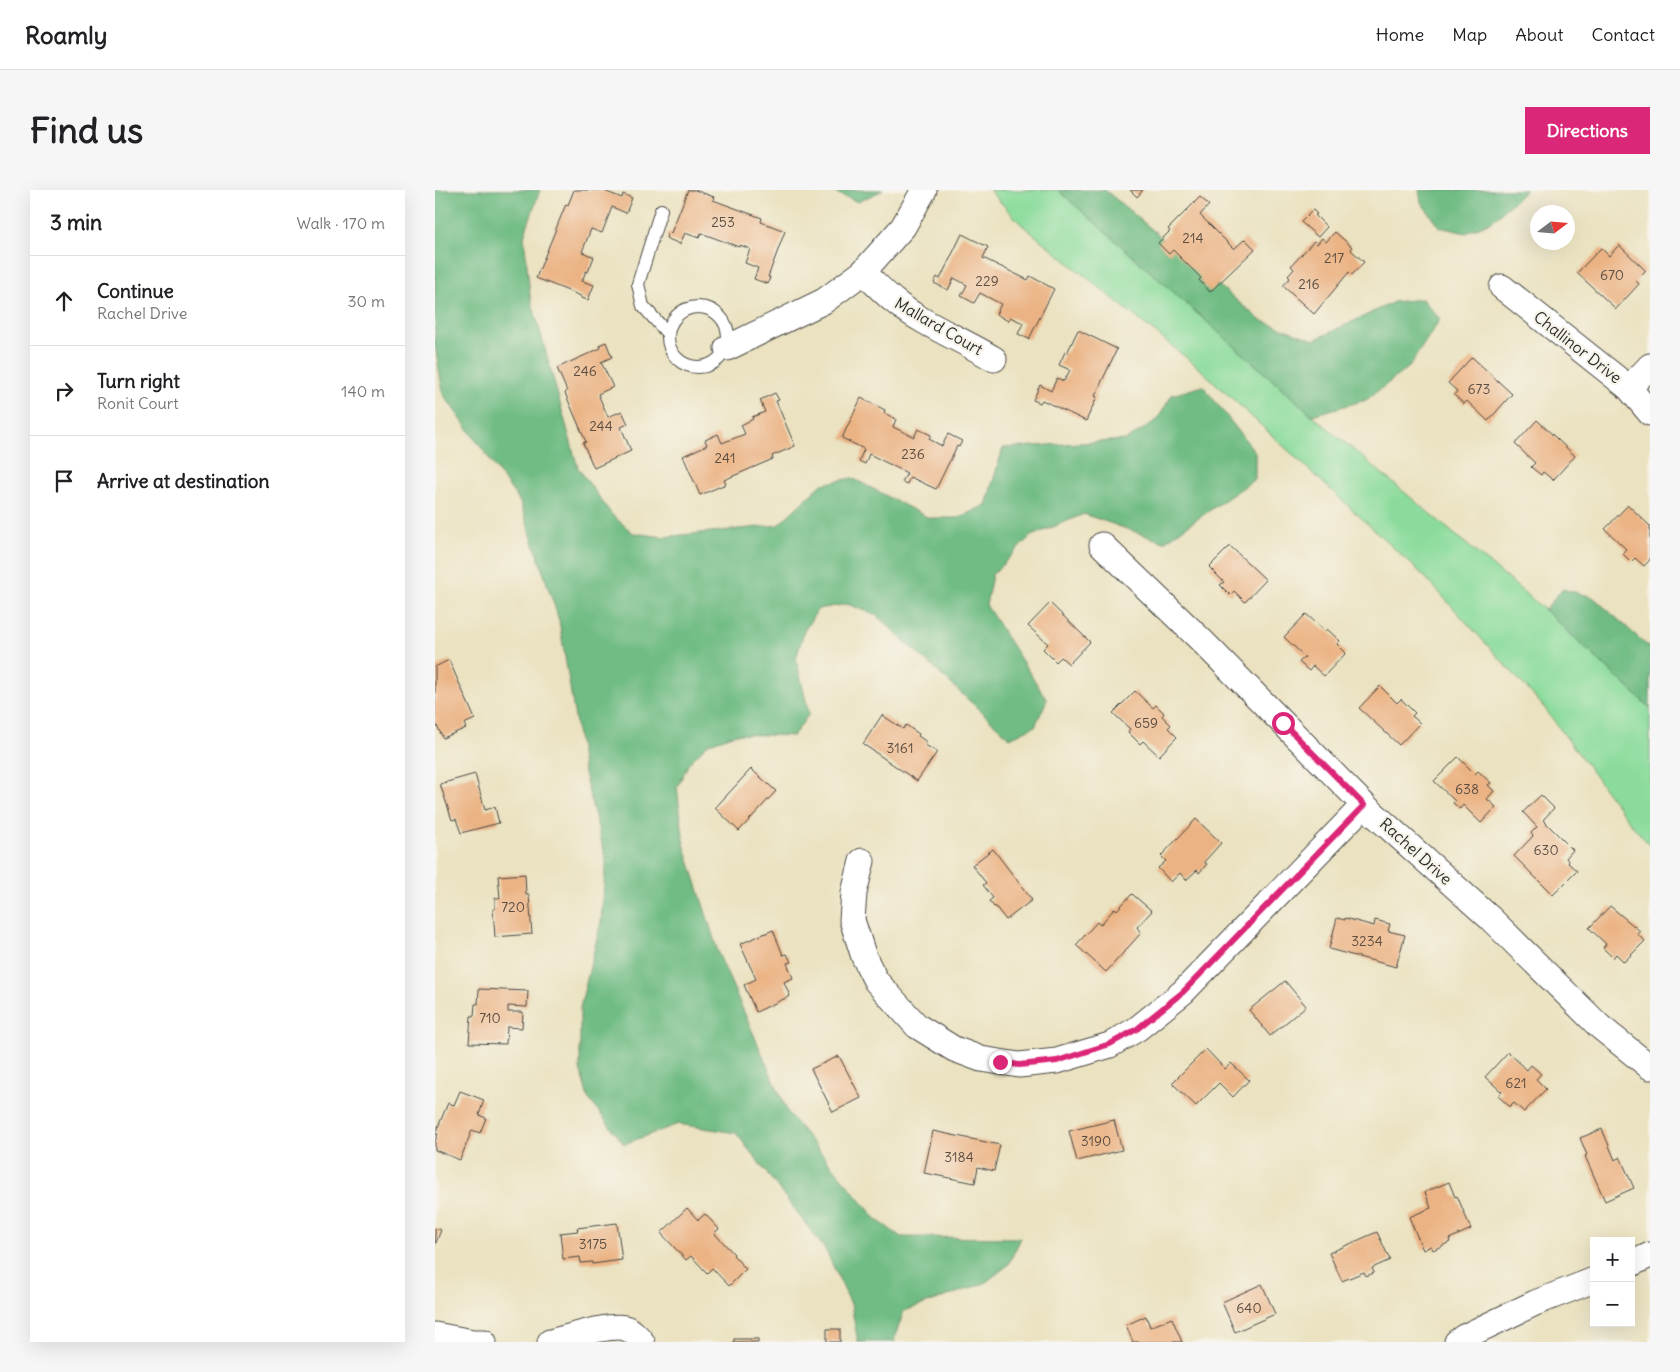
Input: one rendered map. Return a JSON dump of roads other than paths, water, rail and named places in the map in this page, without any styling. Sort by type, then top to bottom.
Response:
[{"type":"street","points":[[727,348],[824,301],[863,272],[903,227],[924,190]]},
{"type":"street","name":"Mallard Court","points":[[863,272],[894,301],[935,328],[968,343],[995,359]]},
{"type":"street","name":"Challinor Drive","points":[[1502,287],[1629,388],[1650,412]]},
{"type":"street","points":[[1629,388],[1650,366]]},
{"type":"street","name":"Rachel Drive","points":[[1101,545],[1202,641],[1364,805],[1490,918],[1599,1026],[1650,1068]]},
{"type":"street","points":[[862,861],[854,893],[852,920],[875,980],[917,1026],[947,1044],[981,1059],[1019,1065],[1057,1061],[1110,1044],[1137,1029],[1183,992],[1364,805]]},
{"type":"street","points":[[1635,1262],[1650,1255]]},
{"type":"street","points":[[1457,1342],[1464,1336],[1535,1303],[1590,1282]]},
{"type":"street","points":[[549,1342],[615,1326],[627,1328],[636,1334],[642,1342]]},
{"type":"street","points":[[435,1335],[473,1342],[484,1342]]},
{"type":"lane","points":[[661,210],[638,284],[643,306],[667,334]]},
{"type":"lane","points":[[694,306],[714,310],[727,327],[729,337],[727,348],[715,363],[696,368],[678,360],[672,353],[668,344],[667,334],[675,316],[694,306]]}]
